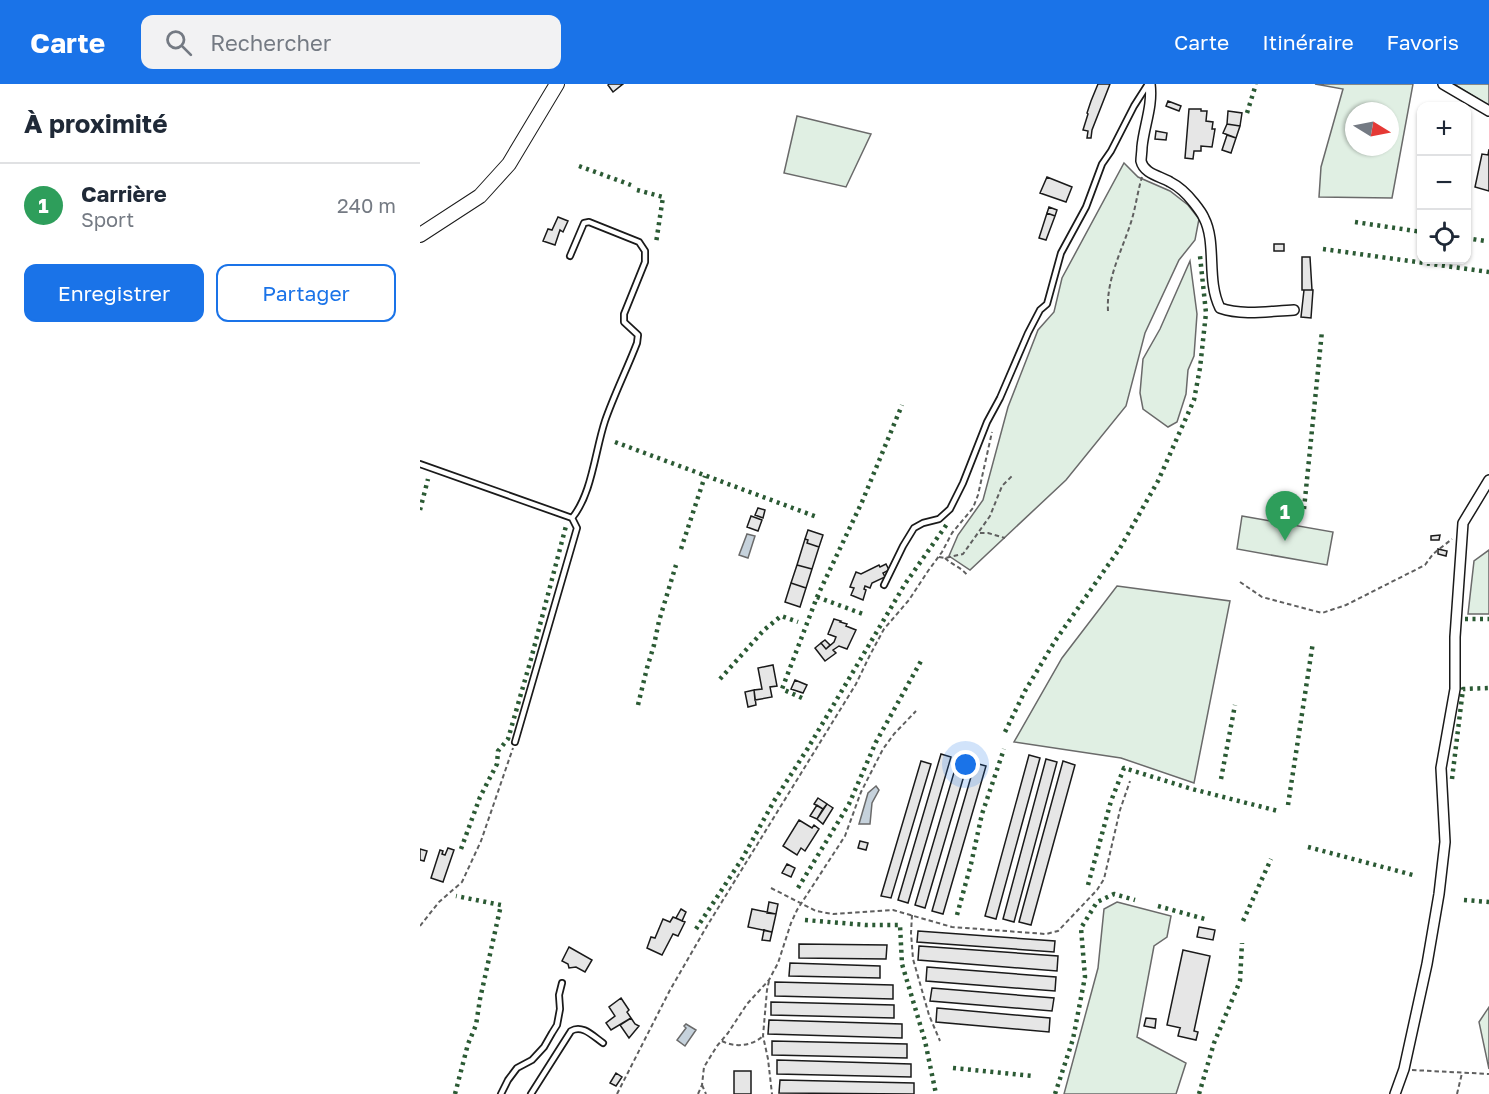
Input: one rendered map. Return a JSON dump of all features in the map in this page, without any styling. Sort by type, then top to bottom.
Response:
[{"type":"main road","points":[[420,235],[480,196],[509,164],[557,84]]},
{"type":"street","points":[[1149,84],[1152,95],[1143,137],[1141,161],[1144,168],[1152,174],[1183,190],[1205,219],[1210,238],[1215,300],[1220,308],[1229,312],[1294,310]]},
{"type":"street","points":[[1443,84],[1489,111]]},
{"type":"street","points":[[1395,1094],[1404,1069],[1427,964],[1439,894],[1445,842],[1441,768],[1455,689],[1455,637],[1463,523],[1489,480]]},
{"type":"lane","points":[[884,585],[914,528],[939,519],[950,509],[1028,333],[1040,310],[1047,304],[1060,253],[1086,207],[1102,164],[1149,84]]},
{"type":"lane","points":[[570,256],[584,223],[589,222],[639,242],[645,251],[645,262],[624,314],[624,322],[638,334],[637,343],[605,422],[580,508],[572,518]]},
{"type":"lane","points":[[420,464],[572,518],[577,528],[515,742]]},
{"type":"lane","points":[[501,1094],[517,1068],[532,1059],[544,1047],[557,1024],[562,982]]},
{"type":"lane","points":[[531,1094],[571,1031],[582,1028],[603,1043]]},
{"type":"path","points":[[1108,311],[1107,299],[1113,269],[1132,218],[1144,168]]},
{"type":"path","points":[[618,1094],[670,990],[856,684],[884,629],[909,600],[952,533],[973,508],[994,424]]},
{"type":"path","points":[[945,558],[963,554],[980,533],[990,516],[1002,486],[1012,476]]},
{"type":"path","points":[[1240,582],[1262,597],[1322,613],[1346,605],[1425,565],[1433,554],[1463,531]]},
{"type":"path","points":[[980,533],[1005,538]]},
{"type":"path","points":[[939,556],[963,570],[967,575]]},
{"type":"path","points":[[698,1094],[702,1085],[704,1068],[747,1004],[769,980],[778,963],[791,923],[801,903],[845,836],[861,792],[883,749],[916,711]]},
{"type":"path","points":[[420,926],[439,902],[462,882],[481,841],[515,742]]},
{"type":"path","points":[[771,888],[816,911],[833,914],[893,910],[952,927],[1046,934],[1058,931],[1097,890],[1104,879],[1120,810],[1130,781]]},
{"type":"path","points":[[912,915],[913,959],[929,1016],[940,1041]]},
{"type":"path","points":[[769,980],[763,1036],[772,1094]]},
{"type":"path","points":[[722,1041],[739,1046],[756,1042],[763,1036]]},
{"type":"path","points":[[1404,1069],[1489,1074]]},
{"type":"path","points":[[1457,1094],[1462,1073]]},
{"type":"path","points":[[702,1085],[706,1094]]},
{"type":"green space","points":[[1315,84],[1413,84],[1392,198],[1319,197],[1321,167],[1343,89]]},
{"type":"green space","points":[[1454,84],[1489,84],[1489,106]]},
{"type":"green space","points":[[797,116],[871,134],[846,187],[784,173]]},
{"type":"green space","points":[[1124,163],[1138,177],[1170,191],[1188,205],[1199,219],[1195,240],[1179,260],[1145,333],[1126,406],[1066,480],[970,570],[949,556],[958,535],[983,500],[1008,407],[1038,330],[1054,312],[1062,278]]},
{"type":"green space","points":[[1190,261],[1197,314],[1194,356],[1188,370],[1186,394],[1177,422],[1168,427],[1143,409],[1140,393],[1143,359],[1160,329]]},
{"type":"green space","points":[[1242,516],[1333,532],[1327,565],[1237,549]]},
{"type":"green space","points":[[1489,550],[1489,614],[1468,614],[1474,561]]},
{"type":"green space","points":[[1117,586],[1230,601],[1194,783],[1121,758],[1014,742],[1062,658]]},
{"type":"green space","points":[[1117,902],[1171,916],[1167,937],[1154,946],[1137,1037],[1186,1063],[1176,1094],[1064,1094],[1098,968],[1104,909]]},
{"type":"green space","points":[[1489,1007],[1489,1069],[1479,1022]]},
{"type":"shaded area","points":[[747,534],[755,536],[748,558],[739,555]]},
{"type":"shaded area","points":[[876,786],[879,790],[872,803],[870,824],[859,824],[868,793]]},
{"type":"shaded area","points":[[686,1024],[696,1030],[685,1046],[677,1040],[686,1028],[684,1026]]},
{"type":"building","points":[[609,84],[623,84],[613,92]]},
{"type":"building","points":[[1098,84],[1110,84],[1091,138],[1087,138],[1088,131],[1083,130]]},
{"type":"building","points":[[1168,101],[1181,106],[1179,111],[1166,106]]},
{"type":"building","points":[[1189,109],[1207,111],[1206,121],[1213,122],[1212,129],[1215,129],[1212,147],[1201,146],[1201,151],[1194,151],[1193,159],[1185,158]]},
{"type":"building","points":[[1228,111],[1242,113],[1240,126],[1227,124]]},
{"type":"building","points":[[1227,124],[1240,126],[1236,138],[1223,133]]},
{"type":"building","points":[[1156,131],[1167,133],[1166,140],[1155,139]]},
{"type":"building","points":[[1227,135],[1236,138],[1231,153],[1222,150]]},
{"type":"building","points":[[1489,149],[1489,191],[1475,187],[1482,154],[1488,155]]},
{"type":"building","points":[[1047,177],[1072,187],[1066,202],[1040,193]]},
{"type":"building","points":[[1049,207],[1057,210],[1055,216],[1047,213]]},
{"type":"building","points":[[1047,213],[1055,216],[1046,240],[1039,238]]},
{"type":"building","points":[[558,217],[568,221],[563,232],[560,230],[555,245],[543,241],[548,229],[552,230]]},
{"type":"building","points":[[1274,244],[1284,244],[1284,251],[1274,251]]},
{"type":"building","points":[[1302,257],[1310,257],[1312,290],[1302,290]]},
{"type":"building","points":[[1304,290],[1313,290],[1311,318],[1301,317]]},
{"type":"building","points":[[758,508],[765,510],[763,518],[755,515]]},
{"type":"building","points":[[751,516],[762,520],[758,531],[747,527]]},
{"type":"building","points":[[808,530],[823,535],[819,547],[807,543],[808,540],[805,539]]},
{"type":"building","points":[[1440,535],[1439,540],[1431,540],[1431,536]]},
{"type":"building","points":[[805,539],[808,540],[807,543],[819,547],[812,569],[797,565]]},
{"type":"building","points":[[1438,549],[1447,551],[1446,556],[1438,554]]},
{"type":"building","points":[[886,564],[889,570],[883,573],[885,577],[872,583],[870,588],[865,586],[863,600],[851,595],[854,588],[850,587],[856,572],[861,574]]},
{"type":"building","points":[[797,565],[812,569],[806,588],[791,583]]},
{"type":"building","points":[[791,583],[806,588],[800,607],[785,602]]},
{"type":"building","points":[[834,619],[856,630],[847,649],[839,646],[833,650],[836,653],[825,661],[815,648],[821,643],[826,649],[834,642],[836,637],[828,634]]},
{"type":"building","points":[[825,640],[830,645],[826,649],[821,643]]},
{"type":"building","points":[[773,665],[777,686],[770,687],[772,697],[755,700],[754,690],[762,689],[758,668]]},
{"type":"building","points":[[795,680],[807,685],[803,693],[791,689]]},
{"type":"building","points":[[754,690],[756,705],[748,707],[745,692]]},
{"type":"building","points":[[941,754],[951,757],[908,903],[898,900]]},
{"type":"building","points":[[1029,755],[1040,758],[996,919],[985,916]]},
{"type":"building","points":[[958,759],[968,762],[925,908],[915,905]]},
{"type":"building","points":[[1046,759],[1057,762],[1014,922],[1003,919]]},
{"type":"building","points":[[921,761],[931,764],[891,898],[881,896]]},
{"type":"building","points":[[1063,761],[1075,765],[1031,925],[1019,922]]},
{"type":"building","points":[[975,763],[986,766],[943,914],[932,911]]},
{"type":"building","points":[[818,798],[827,804],[823,809],[814,804]]},
{"type":"building","points":[[827,804],[833,808],[823,824],[817,819]]},
{"type":"building","points":[[817,805],[823,809],[817,819],[810,816]]},
{"type":"building","points":[[799,820],[812,828],[814,825],[819,829],[805,851],[801,848],[797,855],[783,846]]},
{"type":"building","points":[[860,841],[868,843],[866,850],[858,848]]},
{"type":"building","points":[[448,848],[454,850],[443,882],[431,878],[440,850],[445,855]]},
{"type":"building","points":[[420,849],[427,851],[424,861],[420,860]]},
{"type":"building","points":[[787,864],[795,868],[791,877],[782,873]]},
{"type":"building","points":[[769,902],[778,904],[776,914],[767,913]]},
{"type":"building","points":[[681,909],[686,912],[682,921],[676,918]]},
{"type":"building","points":[[752,909],[776,914],[772,932],[748,927]]},
{"type":"building","points":[[673,917],[685,922],[678,936],[673,934],[662,955],[647,948],[651,937],[655,938],[663,919],[670,922]]},
{"type":"building","points":[[1199,927],[1215,930],[1213,940],[1197,937]]},
{"type":"building","points":[[764,930],[772,932],[770,941],[762,940]]},
{"type":"building","points":[[918,931],[1055,941],[1054,952],[917,942]]},
{"type":"building","points":[[799,944],[887,945],[886,959],[799,958]]},
{"type":"building","points":[[919,946],[1058,956],[1057,971],[918,960]]},
{"type":"building","points":[[569,947],[592,960],[585,972],[576,967],[569,968],[568,964],[562,961]]},
{"type":"building","points":[[1183,950],[1210,956],[1194,1031],[1198,1032],[1196,1040],[1178,1036],[1181,1028],[1167,1025]]},
{"type":"building","points":[[790,963],[880,966],[880,978],[789,976]]},
{"type":"building","points":[[927,967],[1056,977],[1055,991],[926,981]]},
{"type":"building","points":[[775,982],[893,985],[893,999],[775,996]]},
{"type":"building","points":[[932,988],[1054,998],[1052,1011],[930,1001]]},
{"type":"building","points":[[621,998],[631,1018],[611,1030],[606,1023],[615,1016],[609,1007]]},
{"type":"building","points":[[771,1002],[894,1005],[894,1018],[771,1015]]},
{"type":"building","points":[[937,1008],[1050,1018],[1049,1032],[936,1022]]},
{"type":"building","points":[[631,1018],[639,1026],[629,1038],[620,1025]]},
{"type":"building","points":[[1146,1018],[1156,1019],[1155,1028],[1144,1026]]},
{"type":"building","points":[[769,1020],[902,1024],[902,1038],[768,1034]]},
{"type":"building","points":[[772,1041],[907,1044],[907,1058],[772,1055]]},
{"type":"building","points":[[777,1060],[911,1064],[911,1077],[777,1074]]},
{"type":"building","points":[[734,1071],[751,1071],[751,1094],[734,1094]]},
{"type":"building","points":[[616,1073],[622,1077],[616,1086],[610,1083]]},
{"type":"building","points":[[780,1080],[914,1083],[914,1094],[779,1093]]},
{"type":"hedge","points":[[1247,113],[1256,84]]},
{"type":"hedge","points":[[579,166],[631,185]]},
{"type":"hedge","points":[[637,190],[663,197],[656,243]]},
{"type":"hedge","points":[[1355,222],[1417,231]]},
{"type":"hedge","points":[[1471,239],[1485,241]]},
{"type":"hedge","points":[[1323,249],[1489,272]]},
{"type":"hedge","points":[[1005,732],[1025,691],[1055,641],[1120,548],[1158,481],[1194,400],[1206,313],[1200,256]]},
{"type":"hedge","points":[[1304,509],[1322,331]]},
{"type":"hedge","points":[[802,698],[782,689],[817,597],[862,502],[902,405]]},
{"type":"hedge","points":[[615,442],[817,517]]},
{"type":"hedge","points":[[681,549],[705,476]]},
{"type":"hedge","points":[[420,510],[428,479]]},
{"type":"hedge","points":[[696,929],[742,859],[774,801],[905,584],[947,524]]},
{"type":"hedge","points":[[461,849],[480,797],[497,764],[498,751],[508,739],[566,526]]},
{"type":"hedge","points":[[638,705],[676,565]]},
{"type":"hedge","points":[[817,597],[863,614]]},
{"type":"hedge","points":[[720,679],[764,630],[781,616],[798,622]]},
{"type":"hedge","points":[[1465,619],[1489,619]]},
{"type":"hedge","points":[[1288,805],[1313,642]]},
{"type":"hedge","points":[[798,888],[849,804],[876,742],[921,661]]},
{"type":"hedge","points":[[1452,779],[1463,689],[1489,688]]},
{"type":"hedge","points":[[1221,779],[1235,705]]},
{"type":"hedge","points":[[957,915],[982,814],[1004,749]]},
{"type":"hedge","points":[[1088,885],[1111,801],[1124,768],[1192,789],[1278,811]]},
{"type":"hedge","points":[[1308,847],[1413,875]]},
{"type":"hedge","points":[[1243,921],[1271,859]]},
{"type":"hedge","points":[[1055,1094],[1073,1039],[1085,977],[1081,928],[1097,902],[1114,894],[1135,900]]},
{"type":"hedge","points":[[455,1094],[468,1044],[476,1025],[501,905],[456,896]]},
{"type":"hedge","points":[[1464,900],[1489,902]]},
{"type":"hedge","points":[[1158,906],[1205,919]]},
{"type":"hedge","points":[[805,920],[865,925],[900,925],[902,964],[925,1041],[936,1094]]},
{"type":"hedge","points":[[1199,1094],[1214,1043],[1240,981],[1242,943]]},
{"type":"hedge","points":[[953,1068],[1033,1076]]},
{"type":"place","name":"Carrière","points":[[1285,541]]}]
